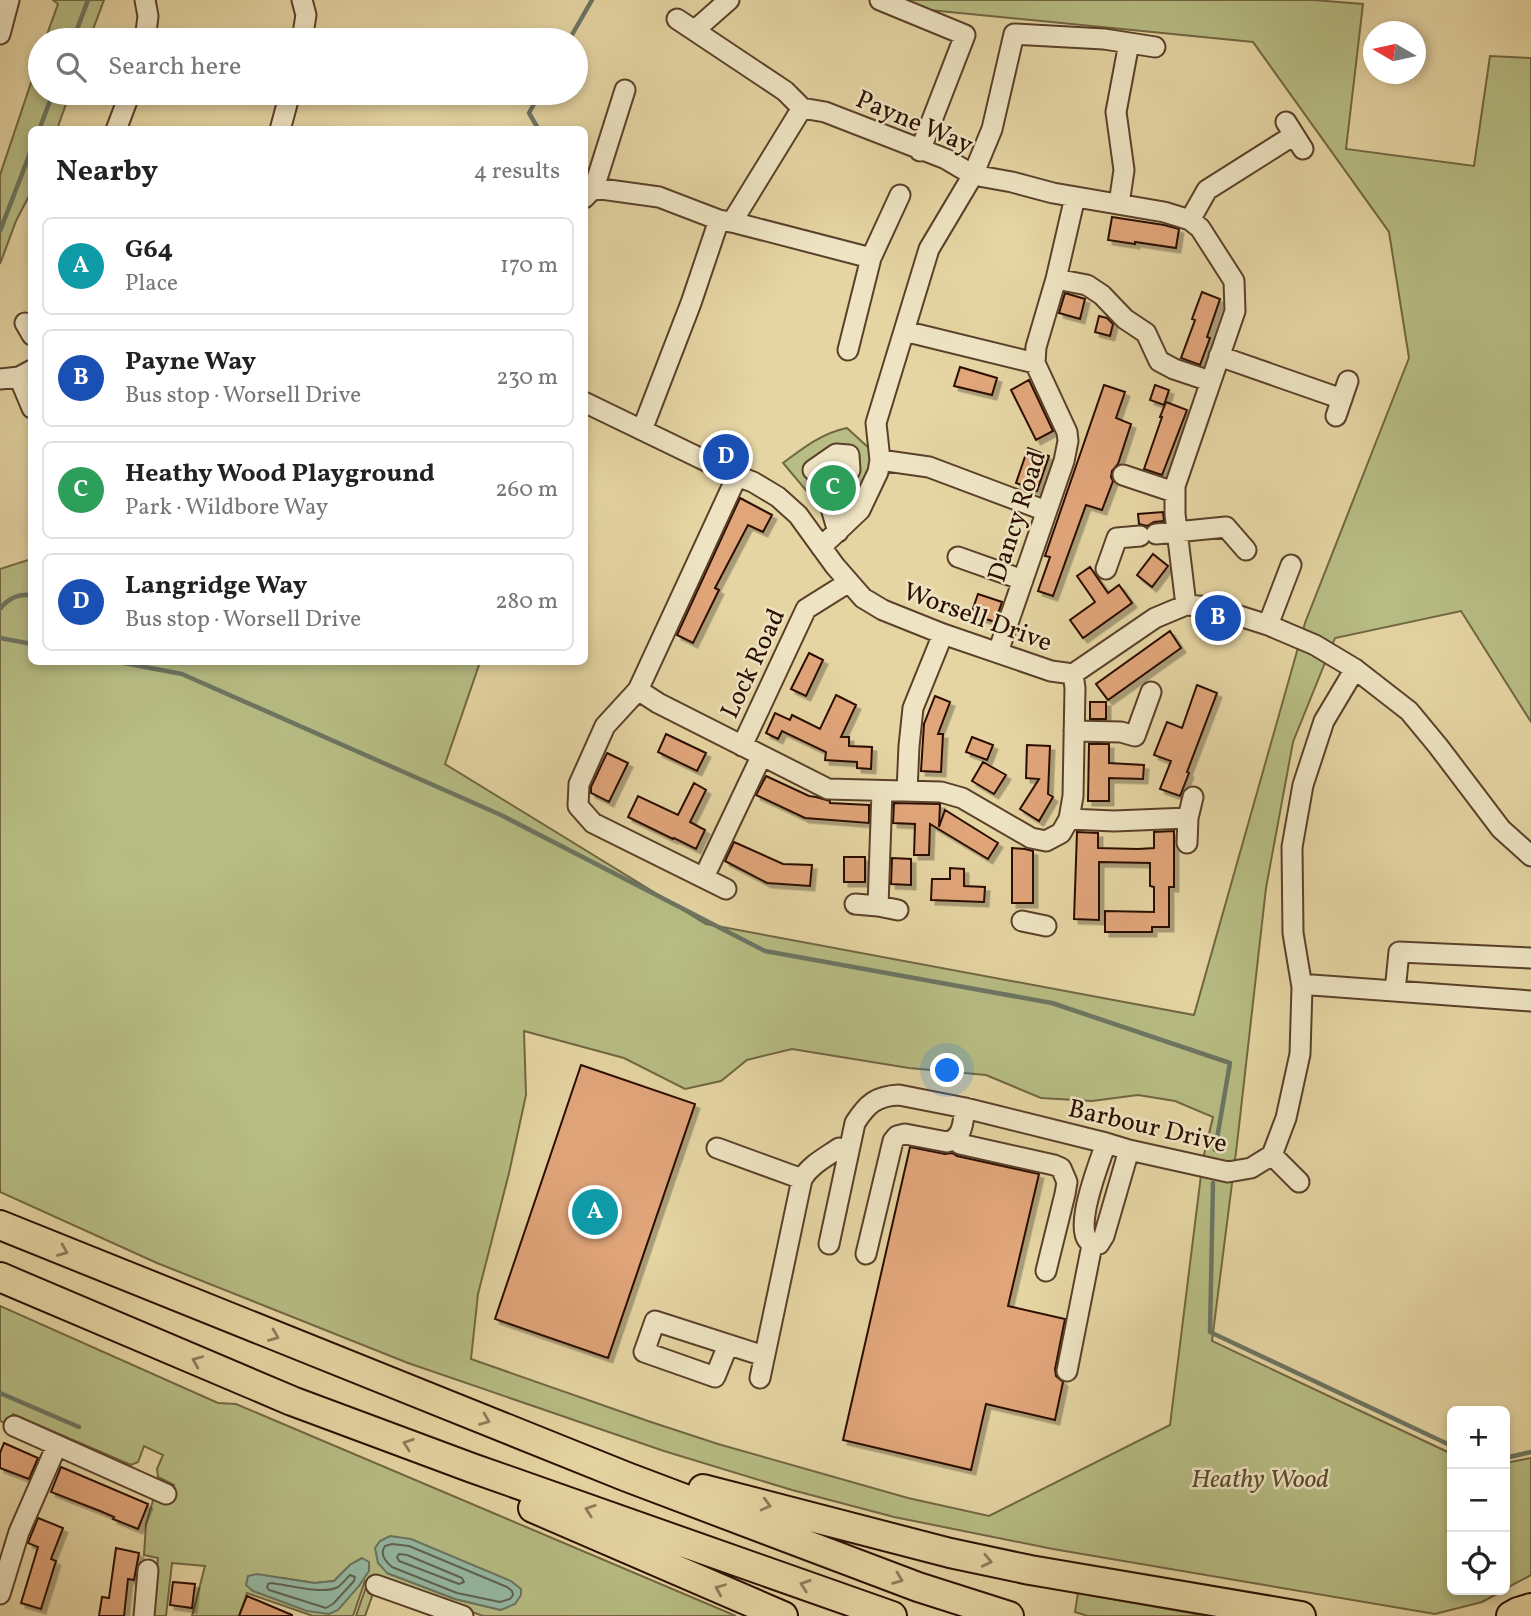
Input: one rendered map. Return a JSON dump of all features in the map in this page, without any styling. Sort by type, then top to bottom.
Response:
[{"type":"highway","points":[[0,1225],[627,1477],[918,1587],[1009,1616]]},
{"type":"highway","points":[[0,1277],[292,1401],[472,1468],[892,1616]]},
{"type":"highway","points":[[472,1468],[526,1504],[783,1616]]},
{"type":"highway","points":[[627,1477],[709,1490],[950,1553],[1030,1570],[1301,1616]]},
{"type":"street","points":[[0,34],[9,0]]},
{"type":"street","points":[[145,0],[148,16],[146,28]]},
{"type":"street","points":[[302,0],[306,15],[304,28]]},
{"type":"street","points":[[695,30],[729,0]]},
{"type":"street","points":[[880,0],[965,36],[920,150]]},
{"type":"street","points":[[642,430],[691,303],[729,222],[802,108],[785,91],[677,19]]},
{"type":"street","points":[[821,547],[860,510],[878,472],[880,460],[876,423],[929,249],[973,175],[992,129],[1014,34],[1104,39],[1155,47]]},
{"type":"street","points":[[1119,204],[1124,170],[1116,112],[1129,43]]},
{"type":"street","points":[[625,90],[589,193],[659,197],[729,222],[871,257]]},
{"type":"street","points":[[118,126],[125,105]]},
{"type":"street","points":[[281,126],[287,105]]},
{"type":"street","name":"Payne Way","points":[[802,108],[825,112],[946,159],[973,175],[1075,197],[1164,212],[1190,220]]},
{"type":"street","points":[[1294,135],[1207,190],[1190,220],[1200,228],[1234,281],[1235,311],[1184,455],[1174,492],[1186,605],[1211,607],[1268,625],[1315,645],[1355,670],[1409,711],[1501,829],[1528,852]]},
{"type":"street","points":[[848,350],[871,257],[900,195]]},
{"type":"street","points":[[904,331],[1035,363],[1036,348],[1056,279],[1075,197]]},
{"type":"street","points":[[1056,279],[1087,285],[1102,295],[1125,319],[1146,333],[1159,361],[1210,381]]},
{"type":"street","points":[[1219,356],[1342,398]]},
{"type":"street","name":"Dancy Road","points":[[998,652],[1064,461],[1068,441],[1061,417],[1035,363]]},
{"type":"street","points":[[17,375],[28,399]]},
{"type":"street","name":"Worsell Drive","points":[[588,404],[753,482],[778,497],[798,515],[863,598],[883,610],[1051,671],[1073,674],[1156,618],[1186,605]]},
{"type":"street","points":[[813,470],[836,454],[849,456],[850,470],[833,495],[831,508],[838,532]]},
{"type":"street","points":[[880,460],[929,467],[1046,511]]},
{"type":"street","points":[[1123,475],[1174,492]]},
{"type":"street","points":[[726,889],[593,823],[578,806],[579,784],[605,726],[638,690],[737,476]]},
{"type":"street","points":[[1106,569],[1117,538],[1226,527],[1246,551]]},
{"type":"street","points":[[958,557],[1023,580]]},
{"type":"street","points":[[1268,625],[1291,565]]},
{"type":"street","name":"Lock Road","points":[[742,746],[806,609],[849,582]]},
{"type":"street","points":[[907,791],[913,708],[943,634]]},
{"type":"street","points":[[1300,1182],[1272,1155],[1286,1118],[1300,1054],[1302,986],[1293,933],[1292,848],[1303,785],[1324,720],[1355,670]]},
{"type":"street","points":[[638,690],[761,757],[828,789],[941,792],[962,797],[1031,838],[1046,841],[1061,833],[1069,819],[1073,796],[1073,674]]},
{"type":"street","points":[[1074,731],[1121,732],[1135,736],[1152,692]]},
{"type":"street","points":[[704,877],[761,757]]},
{"type":"street","points":[[878,906],[882,791]]},
{"type":"street","points":[[1187,843],[1192,797]]},
{"type":"street","points":[[1069,819],[1114,821],[1188,818]]},
{"type":"street","points":[[855,904],[898,910]]},
{"type":"street","points":[[1022,921],[1046,926]]},
{"type":"street","points":[[1395,991],[1399,952],[1531,958]]},
{"type":"street","points":[[1302,986],[1531,1001]]},
{"type":"street","name":"Barbour Drive","points":[[829,1244],[855,1123],[870,1103],[889,1095],[965,1108],[1228,1172],[1251,1168],[1272,1155]]},
{"type":"street","points":[[866,1254],[893,1141],[897,1136],[905,1134],[947,1142],[955,1139],[961,1130],[965,1108]]},
{"type":"street","points":[[955,1139],[960,1144],[1061,1168],[1067,1182],[1046,1271]]},
{"type":"street","points":[[1106,1143],[1083,1224],[1084,1235],[1092,1245],[1099,1244],[1104,1237],[1129,1150]]},
{"type":"street","points":[[718,1148],[802,1179]]},
{"type":"street","points":[[760,1378],[802,1179],[815,1164],[839,1149],[849,1150]]},
{"type":"street","points":[[1068,1371],[1092,1245]]},
{"type":"street","points":[[729,1345],[764,1356]]},
{"type":"street","points":[[14,1426],[166,1494]]},
{"type":"street","points":[[0,1594],[19,1532],[57,1445]]},
{"type":"street","points":[[145,1616],[148,1570]]},
{"type":"street","points":[[376,1586],[463,1616]]},
{"type":"green space","points":[[53,0],[104,0],[94,28],[49,28],[58,4]]},
{"type":"green space","name":"Heathy Wood","points":[[904,0],[1314,0],[1363,4],[1346,149],[1474,166],[1490,56],[1531,58],[1531,722],[1461,611],[1335,638],[1293,742],[1266,888],[1212,1341],[1447,1452],[1447,1595],[1495,1595],[1482,1602],[1435,1614],[1053,1549],[894,1517],[792,1490],[664,1451],[408,1363],[157,1263],[0,1192],[0,569],[28,560],[28,665],[479,665],[445,764],[706,924],[1194,1015],[1305,623],[1409,358],[1389,232],[1253,42],[919,9]],"holes":[[[524,1031],[624,1058],[685,1089],[721,1081],[747,1060],[792,1049],[909,1068],[986,1075],[1041,1098],[1092,1101],[1138,1095],[1175,1101],[1213,1117],[1203,1159],[1170,1425],[989,1516],[908,1498],[718,1444],[471,1359],[478,1294],[526,1095]]]},
{"type":"green space","points":[[28,92],[28,105],[66,105],[58,126],[28,126],[28,198],[0,264],[0,175]]},
{"type":"green space","points":[[847,428],[871,450],[869,475],[857,501],[838,524],[831,520],[783,463],[821,437]]},
{"type":"green space","points":[[0,1306],[218,1403],[236,1404],[736,1616],[483,1616],[374,1576],[372,1583],[365,1581],[353,1616],[313,1616],[247,1593],[239,1616],[192,1616],[205,1566],[172,1563],[166,1616],[152,1616],[158,1558],[144,1555],[146,1524],[154,1497],[166,1502],[174,1485],[158,1477],[157,1469],[163,1455],[144,1446],[138,1462],[131,1465],[13,1414],[5,1431],[5,1423],[0,1421]],"holes":[[[351,1564],[307,1611],[283,1578],[315,1583],[334,1581]],[[387,1573],[501,1610],[455,1599]]]},
{"type":"green space","points":[[1531,1458],[1531,1575],[1510,1586],[1510,1469],[1510,1462]]},
{"type":"green space","points":[[366,1587],[374,1591],[365,1616],[356,1616]]},
{"type":"green space","points":[[1078,1593],[1207,1616],[1088,1616],[1075,1612]]},
{"type":"water","points":[[390,1536],[411,1539],[511,1581],[521,1589],[521,1595],[515,1604],[501,1610],[455,1599],[387,1573],[378,1563],[375,1548],[380,1541]]},
{"type":"water","points":[[362,1558],[369,1562],[369,1571],[338,1610],[329,1614],[307,1611],[253,1591],[246,1585],[248,1576],[257,1574],[314,1583],[334,1581],[351,1564]]},
{"type":"building","points":[[1112,217],[1179,229],[1176,248],[1108,240]]},
{"type":"building","points":[[1202,292],[1220,299],[1200,365],[1181,358]]},
{"type":"building","points":[[1065,293],[1085,299],[1080,319],[1059,313]]},
{"type":"building","points":[[1099,316],[1107,318],[1113,324],[1110,336],[1095,332]]},
{"type":"building","points":[[960,367],[997,378],[992,395],[954,386]]},
{"type":"building","points":[[1029,380],[1053,431],[1036,440],[1011,390]]},
{"type":"building","points":[[1104,385],[1125,392],[1116,418],[1131,424],[1118,464],[1112,471],[1113,481],[1102,510],[1086,505],[1053,596],[1038,591],[1050,557],[1045,556]]},
{"type":"building","points":[[1155,385],[1169,390],[1164,405],[1150,400]]},
{"type":"building","points":[[1166,402],[1187,410],[1162,475],[1144,469]]},
{"type":"building","points":[[1028,448],[1049,456],[1037,491],[1016,483]]},
{"type":"building","points":[[740,498],[772,515],[763,532],[748,525],[715,588],[719,590],[693,643],[677,635]]},
{"type":"building","points":[[1163,512],[1164,521],[1147,526],[1139,524],[1138,514]]},
{"type":"building","points":[[1153,554],[1168,566],[1152,587],[1137,575]]},
{"type":"building","points":[[1090,567],[1108,593],[1119,585],[1132,603],[1083,638],[1070,620],[1095,602],[1077,576]]},
{"type":"building","points":[[978,594],[1002,602],[995,622],[971,614]]},
{"type":"building","points":[[1170,631],[1181,648],[1108,700],[1096,684]]},
{"type":"building","points":[[809,653],[823,660],[806,696],[791,689]]},
{"type":"building","points":[[1197,685],[1217,693],[1180,796],[1160,789],[1171,761],[1154,755],[1167,722],[1182,728]]},
{"type":"building","points":[[836,695],[856,705],[841,737],[849,737],[849,746],[872,747],[871,769],[857,768],[857,762],[825,760],[826,752],[782,731],[778,739],[766,733],[775,713],[790,720],[792,715],[820,729]]},
{"type":"building","points":[[935,696],[950,702],[938,734],[943,734],[941,772],[921,771],[924,724]]},
{"type":"building","points":[[1090,702],[1106,702],[1106,719],[1090,719]]},
{"type":"building","points":[[666,734],[706,753],[697,771],[658,752]]},
{"type":"building","points":[[972,737],[993,745],[987,760],[966,752]]},
{"type":"building","points":[[1089,744],[1109,744],[1109,763],[1144,765],[1143,779],[1109,778],[1109,801],[1088,801]]},
{"type":"building","points":[[1027,745],[1050,746],[1048,794],[1053,797],[1039,821],[1020,809],[1039,779],[1026,778]]},
{"type":"building","points":[[607,753],[628,763],[609,802],[591,793],[591,787]]},
{"type":"building","points":[[983,762],[1006,775],[994,794],[972,781]]},
{"type":"building","points":[[766,776],[830,803],[869,805],[869,823],[805,818],[756,795]]},
{"type":"building","points":[[694,783],[706,790],[690,822],[705,830],[696,849],[628,817],[638,796],[678,815]]},
{"type":"building","points":[[894,803],[940,804],[939,827],[945,810],[998,843],[988,859],[930,824],[929,855],[914,855],[915,824],[893,823]]},
{"type":"building","points":[[1174,831],[1174,887],[1169,887],[1169,927],[1152,927],[1152,932],[1105,932],[1105,911],[1154,912],[1150,863],[1099,862],[1099,920],[1074,919],[1077,832],[1098,833],[1098,848],[1138,849],[1154,848],[1154,832]]},
{"type":"building","points":[[734,842],[783,864],[812,865],[810,886],[767,883],[725,861]]},
{"type":"building","points":[[1012,848],[1033,851],[1033,903],[1012,903]]},
{"type":"building","points":[[844,857],[865,857],[865,882],[844,882]]},
{"type":"building","points":[[892,858],[911,859],[911,885],[891,884]]},
{"type":"building","points":[[950,868],[964,869],[964,886],[985,887],[984,902],[931,900],[932,879],[950,879]]},
{"type":"building","points":[[581,1065],[695,1104],[608,1358],[495,1319]]},
{"type":"building","points":[[910,1147],[952,1153],[1039,1174],[1008,1306],[1065,1319],[1055,1369],[1056,1376],[1063,1382],[1055,1420],[986,1404],[971,1470],[843,1440]]},
{"type":"building","points":[[4,1443],[38,1458],[29,1479],[0,1468],[0,1453]]},
{"type":"building","points":[[61,1467],[148,1504],[138,1529],[51,1492]]},
{"type":"building","points":[[38,1518],[63,1528],[51,1559],[56,1561],[41,1609],[21,1603],[38,1547],[28,1543]]},
{"type":"building","points":[[116,1548],[139,1553],[134,1580],[128,1579],[124,1616],[99,1616],[102,1597],[109,1598]]},
{"type":"building","points":[[173,1582],[195,1584],[192,1608],[170,1605]]},
{"type":"building","points":[[247,1596],[292,1615],[292,1616],[239,1616]]},
{"type":"waterway","points":[[78,28],[88,0]]},
{"type":"waterway","points":[[576,28],[592,0]]},
{"type":"waterway","points":[[41,126],[48,105]]},
{"type":"waterway","points":[[533,105],[529,113],[537,126]]},
{"type":"waterway","points":[[0,231],[28,158]]},
{"type":"waterway","points":[[0,609],[6,602],[28,595]]},
{"type":"waterway","points":[[0,638],[28,643]]},
{"type":"waterway","points":[[135,665],[182,674],[501,815],[765,951],[1052,1003],[1230,1063],[1215,1150]]},
{"type":"waterway","points":[[1213,1183],[1210,1332],[1447,1444]]},
{"type":"waterway","points":[[0,1393],[79,1427]]},
{"type":"waterway","points":[[1510,1457],[1531,1452]]},
{"type":"place","name":"Langridge Way","points":[[726,457]]},
{"type":"place","name":"Heathy Wood Playground","points":[[833,488]]},
{"type":"place","name":"Payne Way","points":[[1218,618]]},
{"type":"place","name":"G64","points":[[595,1212]]}]
